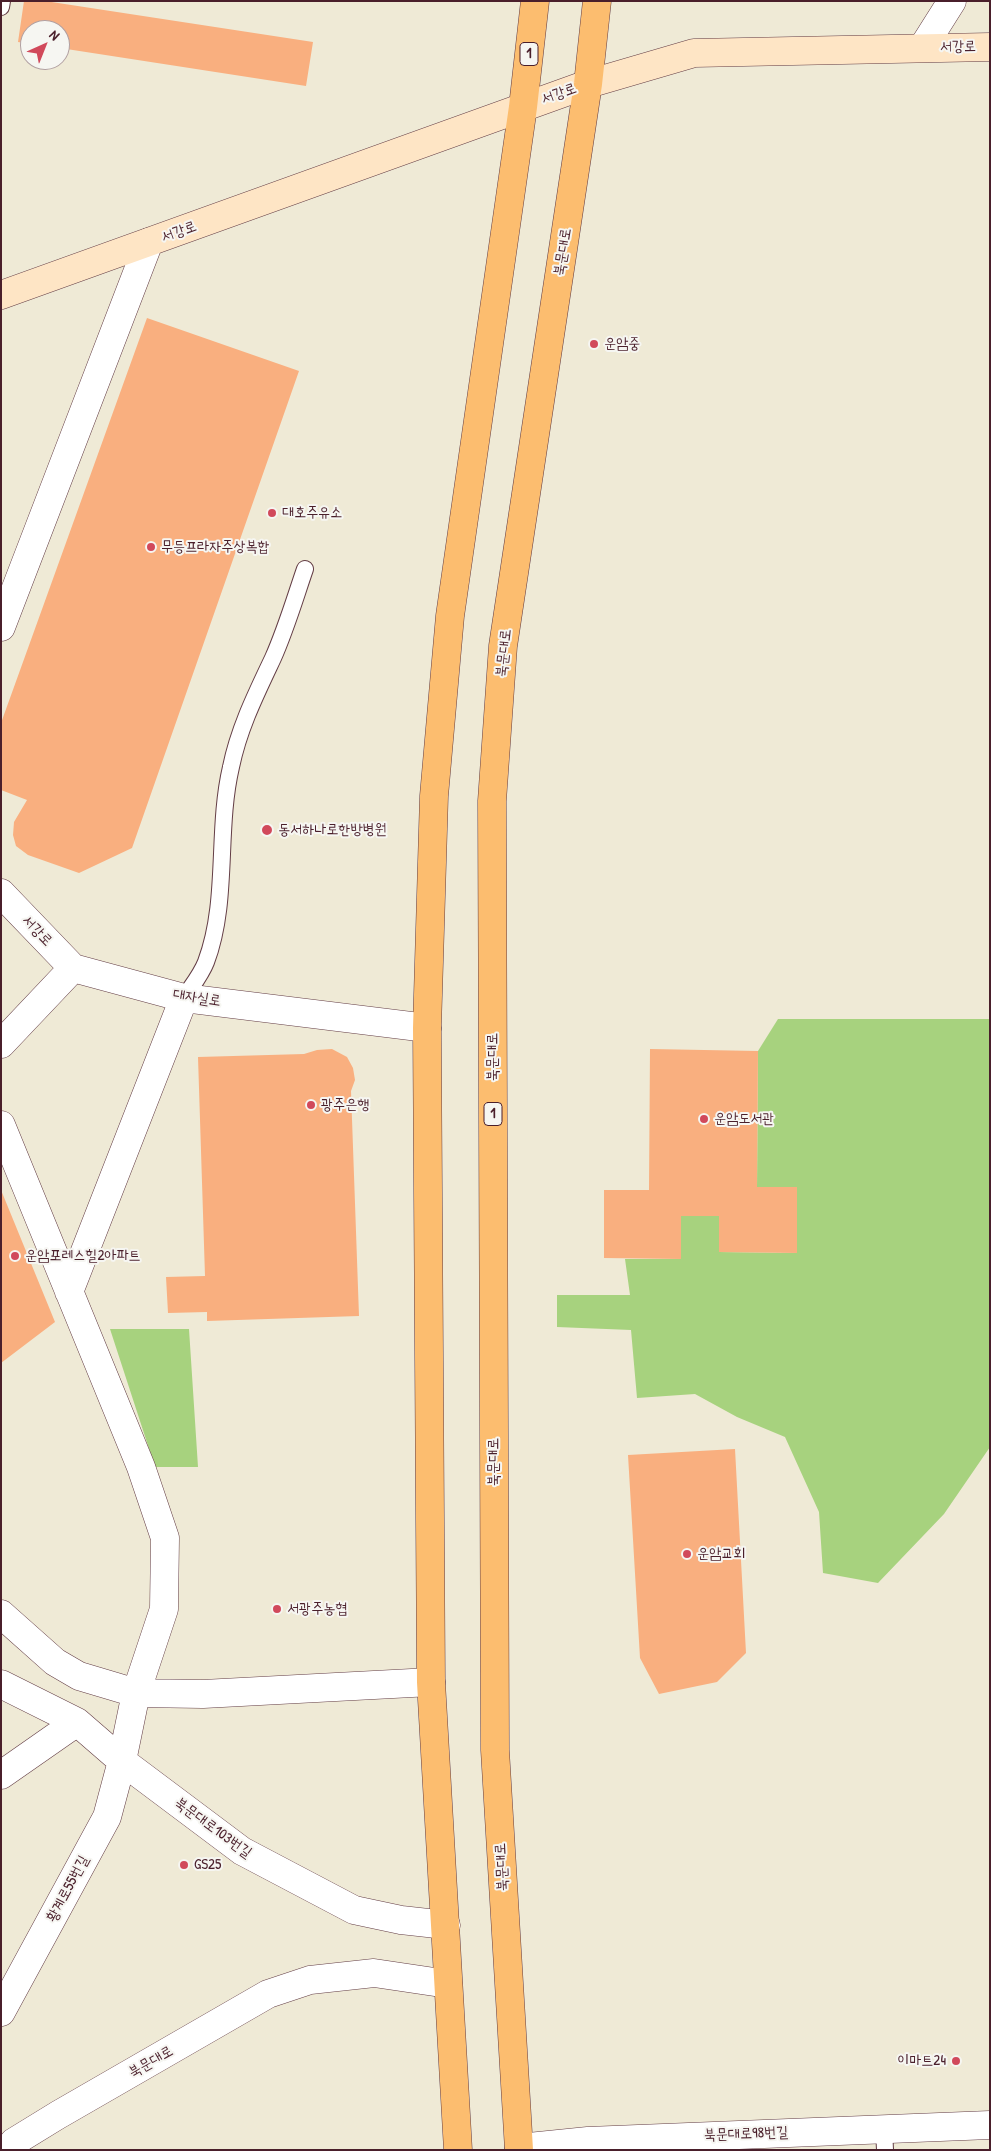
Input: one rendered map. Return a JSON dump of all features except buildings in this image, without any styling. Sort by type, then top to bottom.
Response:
[{"type":"main road","name":"1","points":[[458,2150],[432,1682],[426,1028],[434,796],[450,616],[523,107],[535,1]]},
{"type":"main road","name":"북문대로","points":[[519,2149],[495,1750],[492,801],[503,646],[588,84],[597,1]]},
{"type":"main road","name":"서강로","points":[[1,295],[588,84],[694,53],[990,47]]},
{"type":"street","points":[[924,47],[952,1]]},
{"type":"street","name":"서강로","points":[[1,627],[149,242]]},
{"type":"street","name":"서강로","points":[[1,893],[73,968]]},
{"type":"street","points":[[1,1044],[73,968]]},
{"type":"street","name":"대자실로","points":[[73,968],[184,998],[426,1028]]},
{"type":"street","points":[[69,1292],[184,998]]},
{"type":"street","name":"황계로55번길","points":[[1,1125],[140,1467],[165,1538],[164,1609],[136,1693],[122,1761],[106,1817],[1,2012]]},
{"type":"street","points":[[1,1614],[55,1662],[79,1676],[136,1693],[203,1694],[432,1682]]},
{"type":"street","name":"북문대로103번길","points":[[1,1684],[77,1722],[122,1761],[242,1851],[354,1910],[401,1920],[446,1925]]},
{"type":"street","points":[[1,1775],[77,1722]]},
{"type":"street","name":"북문대로","points":[[7,2150],[14,2142],[58,2115],[268,1994],[310,1980],[374,1974],[448,1984]]},
{"type":"street","name":"북문대로98번길","points":[[519,2149],[588,2141],[885,2139],[990,2125]]},
{"type":"lane","points":[[1,7],[2,1]]},
{"type":"lane","points":[[184,998],[205,965],[216,925],[220,892],[224,806],[230,768],[240,732],[254,694],[273,657],[305,568]]},
{"type":"green space","points":[[778,1019],[990,1019],[990,1447],[944,1514],[878,1583],[823,1573],[819,1512],[785,1437],[737,1417],[695,1394],[637,1398],[631,1330],[557,1327],[557,1295],[630,1295],[625,1259],[681,1259],[681,1216],[719,1216],[719,1252],[796,1253],[797,1188],[757,1187],[758,1051]]},
{"type":"green space","points":[[110,1329],[189,1329],[198,1467],[155,1467]]},
{"type":"place","name":"운암중","points":[[594,344]]},
{"type":"place","name":"대호주유소","points":[[272,513]]},
{"type":"place","name":"무등프라자주상복합","points":[[151,547]]},
{"type":"place","name":"동서하나로한방병원","points":[[267,830]]},
{"type":"place","name":"광주은행","points":[[311,1105]]},
{"type":"place","name":"운암도서관","points":[[704,1119]]},
{"type":"place","name":"운암포레스힐2아파트","points":[[15,1256]]},
{"type":"place","name":"운암교회","points":[[687,1554]]},
{"type":"place","name":"서광주농협","points":[[277,1609]]},
{"type":"place","name":"GS25","points":[[184,1865]]},
{"type":"place","name":"이마트24","points":[[956,2061]]}]
